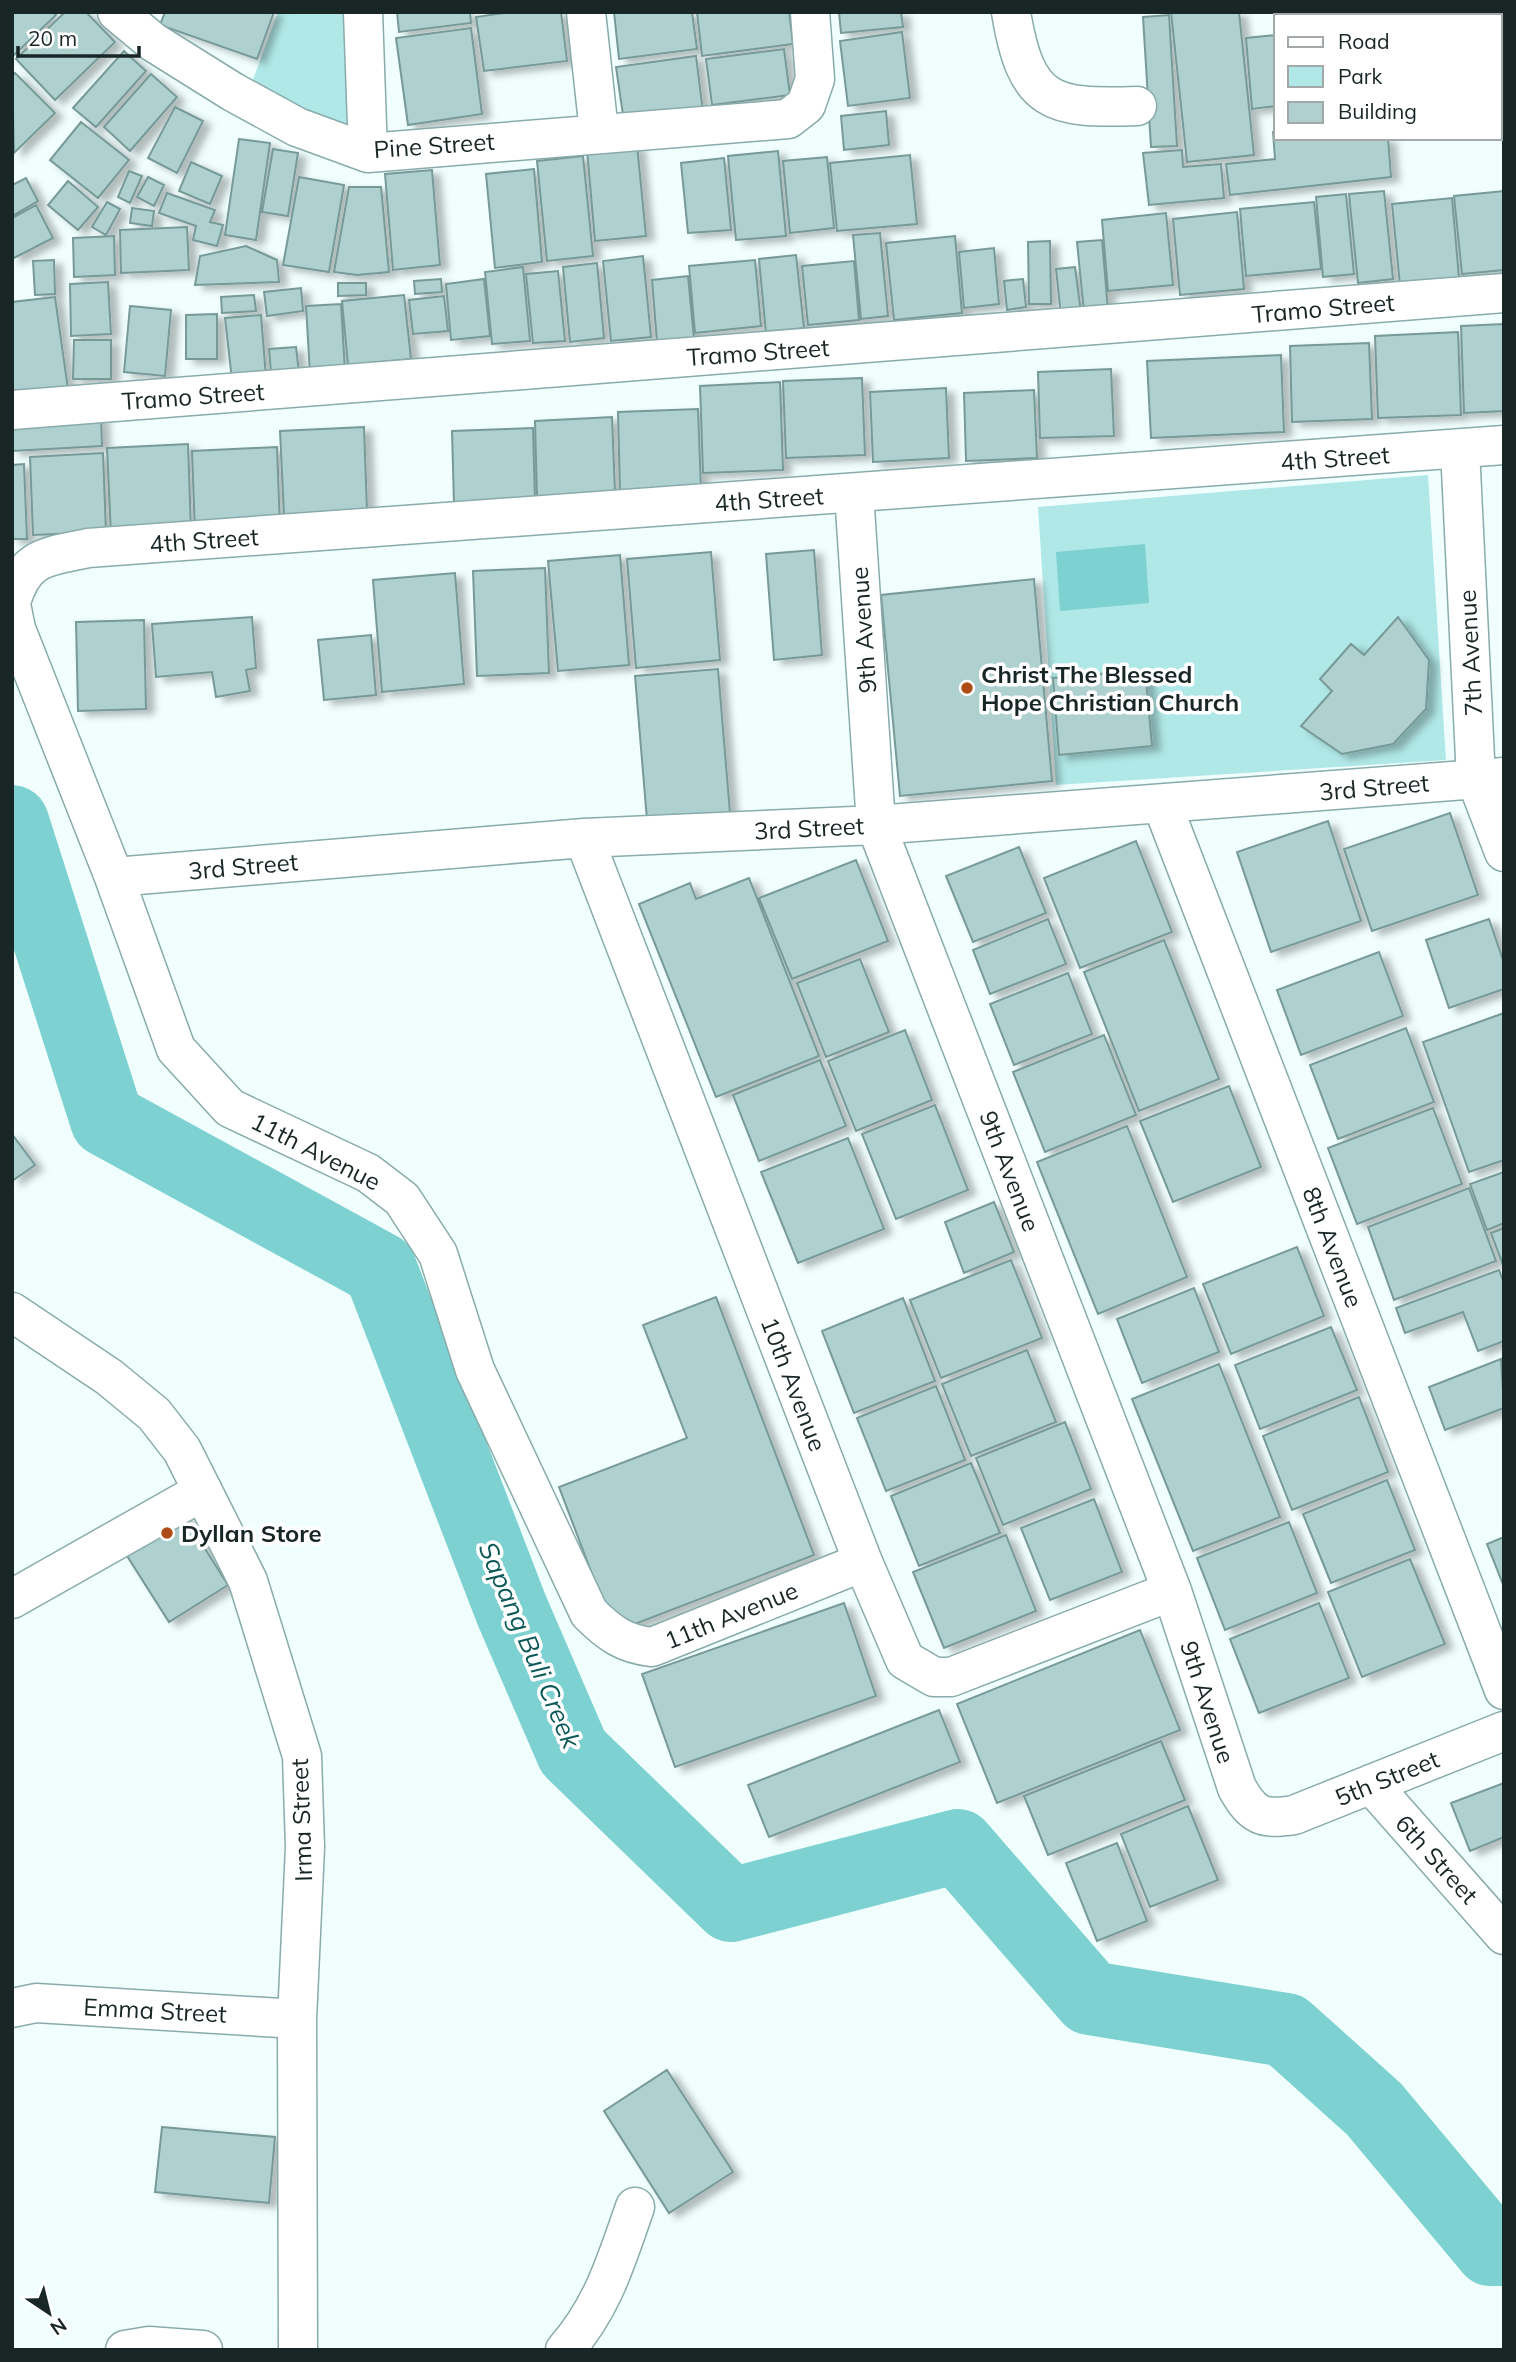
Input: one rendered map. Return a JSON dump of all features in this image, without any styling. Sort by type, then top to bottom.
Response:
[{"type":"street","name":"Pine Street","points":[[117,12],[153,43],[233,92],[297,127],[368,153],[599,132],[788,119],[806,105],[815,79],[810,12]]},
{"type":"street","points":[[363,12],[368,153]]},
{"type":"street","points":[[586,12],[599,132]]},
{"type":"street","points":[[1011,12],[1017,50],[1030,78],[1051,100],[1080,108],[1137,106]]},
{"type":"street","name":"Tramo Street","points":[[12,410],[1504,293]]},
{"type":"street","name":"4th Street","points":[[12,599],[18,581],[36,559],[88,548],[1504,446]]},
{"type":"street","name":"7th Avenue","points":[[1460,449],[1490,778],[1504,852]]},
{"type":"street","name":"9th Avenue","points":[[854,493],[876,825],[1172,1591],[1237,1788],[1249,1808],[1269,1819]]},
{"type":"street","name":"11th Avenue","points":[[12,609],[16,629],[114,877],[176,1049],[230,1108],[368,1173],[402,1199],[438,1254],[475,1370],[589,1613],[606,1630],[628,1644],[652,1647],[863,1562]]},
{"type":"street","name":"3rd Street","points":[[114,877],[584,838],[876,825],[1490,778]]},
{"type":"street","name":"8th Avenue","points":[[1161,804],[1504,1690]]},
{"type":"street","name":"10th Avenue","points":[[584,838],[863,1562],[905,1660],[934,1677],[951,1677],[971,1672],[1172,1591]]},
{"type":"street","name":"Irma Street","points":[[12,1312],[109,1377],[154,1414],[182,1450],[248,1581],[302,1756],[305,1847],[298,2019],[298,2350]]},
{"type":"street","points":[[12,1600],[203,1491]]},
{"type":"street","name":"5th Street","points":[[1269,1819],[1294,1815],[1504,1731]]},
{"type":"street","name":"6th Street","points":[[1371,1784],[1504,1935]]},
{"type":"street","name":"Emma Street","points":[[12,2008],[36,2003],[298,2019]]},
{"type":"street","points":[[565,2350],[592,2316],[605,2291],[635,2207]]},
{"type":"street","points":[[125,2350],[149,2346],[203,2350]]},
{"type":"green space","points":[[278,12],[348,12],[352,137],[251,85]]},
{"type":"green space","points":[[1408,12],[1499,12],[1469,14]]},
{"type":"green space","points":[[1428,475],[1446,760],[1056,785],[1038,507]]},
{"type":"shaded area","points":[[1145,544],[1149,603],[1060,611],[1056,552]]},
{"type":"building","points":[[12,12],[53,12],[56,15],[12,57]]},
{"type":"building","points":[[65,12],[86,12],[115,42],[55,100],[16,59]]},
{"type":"building","points":[[165,12],[274,12],[257,59],[160,25]]},
{"type":"building","points":[[397,12],[470,12],[471,23],[399,32]]},
{"type":"building","points":[[510,12],[561,12],[567,61],[484,71],[476,17]]},
{"type":"building","points":[[614,12],[692,12],[697,49],[619,59]]},
{"type":"building","points":[[697,12],[789,12],[793,44],[702,56]]},
{"type":"building","points":[[839,12],[901,12],[903,27],[841,33]]},
{"type":"building","points":[[1171,12],[1239,12],[1254,155],[1187,162]]},
{"type":"building","points":[[1297,12],[1389,12],[1389,14]]},
{"type":"building","points":[[1169,15],[1177,146],[1151,147],[1143,17]]},
{"type":"building","points":[[471,28],[482,114],[408,125],[396,38]]},
{"type":"building","points":[[902,32],[910,98],[848,106],[840,41]]},
{"type":"building","points":[[1274,35],[1274,106],[1252,109],[1246,38]]},
{"type":"building","points":[[784,49],[790,95],[712,105],[706,59]]},
{"type":"building","points":[[124,51],[146,71],[96,127],[73,108]]},
{"type":"building","points":[[696,56],[703,112],[624,122],[616,67]]},
{"type":"building","points":[[15,73],[55,113],[14,153],[12,76]]},
{"type":"building","points":[[151,74],[177,97],[130,151],[104,127]]},
{"type":"building","points":[[175,107],[203,121],[177,173],[148,158]]},
{"type":"building","points":[[886,111],[889,145],[844,150],[841,116]]},
{"type":"building","points":[[81,122],[129,160],[98,198],[50,160]]},
{"type":"building","points":[[1273,132],[1274,140],[1388,140],[1391,177],[1230,195],[1226,164],[1275,159]]},
{"type":"building","points":[[239,139],[270,143],[256,240],[225,235]]},
{"type":"building","points":[[637,145],[646,236],[595,241],[587,150]]},
{"type":"building","points":[[273,149],[298,153],[288,216],[262,212]]},
{"type":"building","points":[[1182,150],[1183,167],[1221,164],[1224,198],[1149,205],[1143,153]]},
{"type":"building","points":[[778,151],[786,236],[736,240],[728,156]]},
{"type":"building","points":[[910,155],[917,224],[837,231],[830,163]]},
{"type":"building","points":[[583,156],[593,256],[547,261],[537,161]]},
{"type":"building","points":[[827,157],[834,228],[790,233],[783,161]]},
{"type":"building","points":[[724,158],[731,230],[688,233],[681,163]]},
{"type":"building","points":[[191,162],[222,176],[210,204],[179,191]]},
{"type":"building","points":[[534,169],[542,262],[495,268],[486,174]]},
{"type":"building","points":[[432,170],[440,265],[393,270],[385,174]]},
{"type":"building","points":[[129,171],[142,176],[130,203],[118,197]]},
{"type":"building","points":[[148,177],[164,185],[154,206],[137,197]]},
{"type":"building","points":[[299,177],[344,185],[329,272],[283,265]]},
{"type":"building","points":[[26,178],[38,201],[12,216],[12,185]]},
{"type":"building","points":[[68,181],[98,207],[78,230],[48,205]]},
{"type":"building","points":[[349,187],[381,187],[389,272],[357,275],[334,272]]},
{"type":"building","points":[[1384,191],[1393,279],[1358,283],[1349,194]]},
{"type":"building","points":[[1504,191],[1504,270],[1462,274],[1454,196]]},
{"type":"building","points":[[167,193],[215,210],[210,222],[223,225],[217,246],[193,240],[196,226],[159,213]]},
{"type":"building","points":[[1346,194],[1354,274],[1323,277],[1316,197]]},
{"type":"building","points":[[1452,198],[1459,278],[1400,285],[1392,204]]},
{"type":"building","points":[[107,202],[120,209],[106,235],[92,227]]},
{"type":"building","points":[[1314,202],[1321,269],[1246,276],[1240,209]]},
{"type":"building","points":[[36,205],[53,238],[12,259],[12,218]]},
{"type":"building","points":[[132,208],[154,211],[152,226],[130,223]]},
{"type":"building","points":[[1237,212],[1244,289],[1180,295],[1173,219]]},
{"type":"building","points":[[1166,213],[1173,285],[1108,291],[1102,220]]},
{"type":"building","points":[[187,227],[189,270],[121,273],[120,230]]},
{"type":"building","points":[[880,233],[888,316],[861,319],[853,235]]},
{"type":"building","points":[[114,236],[115,275],[74,277],[73,238]]},
{"type":"building","points":[[955,236],[962,313],[894,320],[886,243]]},
{"type":"building","points":[[1102,240],[1108,310],[1084,312],[1077,242]]},
{"type":"building","points":[[1050,241],[1051,304],[1029,304],[1028,242]]},
{"type":"building","points":[[246,246],[277,260],[279,282],[195,285],[200,256]]},
{"type":"building","points":[[994,248],[999,304],[964,308],[959,252]]},
{"type":"building","points":[[796,255],[804,328],[766,333],[759,259]]},
{"type":"building","points":[[643,256],[651,337],[611,341],[603,261]]},
{"type":"building","points":[[54,260],[55,294],[35,295],[33,261]]},
{"type":"building","points":[[755,260],[761,326],[695,333],[689,266]]},
{"type":"building","points":[[854,261],[859,320],[808,325],[802,266]]},
{"type":"building","points":[[597,263],[604,338],[570,342],[563,267]]},
{"type":"building","points":[[523,267],[530,341],[492,344],[485,272]]},
{"type":"building","points":[[1075,267],[1081,313],[1061,316],[1056,269]]},
{"type":"building","points":[[558,271],[565,341],[533,343],[526,274]]},
{"type":"building","points":[[688,276],[694,339],[657,342],[652,280]]},
{"type":"building","points":[[441,279],[442,292],[415,294],[414,281]]},
{"type":"building","points":[[484,279],[490,336],[451,340],[446,284]]},
{"type":"building","points":[[1023,279],[1026,307],[1007,310],[1004,281]]},
{"type":"building","points":[[108,282],[111,334],[71,336],[70,284]]},
{"type":"building","points":[[338,283],[366,283],[366,295],[338,296]]},
{"type":"building","points":[[301,288],[303,311],[267,316],[264,292]]},
{"type":"building","points":[[254,295],[256,311],[222,313],[221,297]]},
{"type":"building","points":[[404,295],[411,359],[348,365],[342,301]]},
{"type":"building","points":[[444,296],[448,331],[413,334],[409,300]]},
{"type":"building","points":[[55,297],[68,389],[12,395],[12,302]]},
{"type":"building","points":[[341,304],[345,371],[310,374],[306,306]]},
{"type":"building","points":[[130,306],[171,310],[165,376],[124,372]]},
{"type":"building","points":[[217,314],[217,359],[186,359],[186,315]]},
{"type":"building","points":[[261,315],[266,377],[232,380],[225,318]]},
{"type":"building","points":[[1504,324],[1504,411],[1464,413],[1461,326]]},
{"type":"building","points":[[1458,332],[1461,415],[1378,418],[1375,336]]},
{"type":"building","points":[[74,340],[111,340],[111,379],[73,379]]},
{"type":"building","points":[[1369,343],[1372,419],[1292,422],[1290,346]]},
{"type":"building","points":[[296,347],[300,381],[272,384],[269,349]]},
{"type":"building","points":[[1281,355],[1284,432],[1151,438],[1147,361]]},
{"type":"building","points":[[1111,369],[1114,436],[1040,438],[1038,372]]},
{"type":"building","points":[[862,378],[865,455],[786,458],[783,381]]},
{"type":"building","points":[[780,382],[783,470],[703,473],[700,386]]},
{"type":"building","points":[[946,388],[949,458],[873,462],[870,392]]},
{"type":"building","points":[[1034,390],[1037,458],[966,461],[964,393]]},
{"type":"building","points":[[698,409],[701,490],[620,493],[618,412]]},
{"type":"building","points":[[101,416],[102,446],[12,451],[12,422]]},
{"type":"building","points":[[612,417],[615,493],[537,496],[535,421]]},
{"type":"building","points":[[364,427],[367,511],[284,515],[280,431]]},
{"type":"building","points":[[533,428],[535,501],[454,504],[452,431]]},
{"type":"building","points":[[188,444],[191,532],[111,535],[107,448]]},
{"type":"building","points":[[277,447],[280,528],[195,532],[192,451]]},
{"type":"building","points":[[103,453],[106,532],[33,535],[30,457]]},
{"type":"building","points":[[24,464],[27,539],[12,539],[12,465]]},
{"type":"building","points":[[814,550],[822,655],[774,660],[766,554]]},
{"type":"building","points":[[711,552],[720,660],[636,668],[627,559]]},
{"type":"building","points":[[620,555],[629,665],[558,671],[548,561]]},
{"type":"building","points":[[545,568],[549,673],[477,676],[473,571]]},
{"type":"building","points":[[455,573],[464,684],[382,692],[373,580]]},
{"type":"building","name":"Christ The Blessed Hope Christian Church","points":[[1034,579],[1052,781],[900,796],[881,595]]},
{"type":"building","points":[[252,617],[256,668],[246,670],[250,691],[216,697],[212,672],[156,677],[152,624]]},
{"type":"building","points":[[1398,617],[1429,660],[1426,709],[1393,744],[1342,754],[1301,726],[1332,691],[1320,679],[1351,644],[1364,655]]},
{"type":"building","points":[[144,620],[146,709],[78,711],[76,622]]},
{"type":"building","points":[[371,635],[376,695],[324,700],[318,640]]},
{"type":"building","points":[[718,669],[730,813],[647,820],[635,676]]},
{"type":"building","points":[[1145,670],[1152,746],[1059,755],[1053,678]]},
{"type":"building","points":[[1450,813],[1478,895],[1372,931],[1344,849]]},
{"type":"building","points":[[1328,821],[1361,921],[1271,952],[1237,852]]},
{"type":"building","points":[[1136,841],[1172,932],[1080,968],[1044,878]]},
{"type":"building","points":[[1019,847],[1046,913],[973,942],[946,876]]},
{"type":"building","points":[[856,860],[888,941],[792,979],[759,898]]},
{"type":"building","points":[[749,878],[819,1056],[716,1097],[639,904],[690,883],[696,899]]},
{"type":"building","points":[[1048,919],[1066,964],[990,994],[973,950]]},
{"type":"building","points":[[1489,919],[1504,963],[1504,989],[1449,1008],[1426,940]]},
{"type":"building","points":[[1164,940],[1219,1079],[1139,1111],[1084,972]]},
{"type":"building","points":[[1379,952],[1403,1016],[1301,1055],[1277,990]]},
{"type":"building","points":[[860,959],[889,1032],[826,1057],[797,983]]},
{"type":"building","points":[[1068,973],[1092,1034],[1014,1065],[990,1004]]},
{"type":"building","points":[[1504,1013],[1504,1160],[1469,1172],[1423,1042]]},
{"type":"building","points":[[1406,1028],[1434,1102],[1338,1139],[1310,1065]]},
{"type":"building","points":[[905,1030],[932,1100],[856,1131],[828,1061]]},
{"type":"building","points":[[1104,1035],[1136,1115],[1045,1152],[1013,1072]]},
{"type":"building","points":[[820,1060],[846,1126],[759,1161],[733,1095]]},
{"type":"building","points":[[1229,1086],[1261,1167],[1173,1202],[1140,1121]]},
{"type":"building","points":[[935,1105],[968,1190],[896,1219],[862,1134]]},
{"type":"building","points":[[1433,1108],[1462,1184],[1357,1224],[1328,1148]]},
{"type":"building","points":[[1127,1126],[1187,1277],[1098,1314],[1037,1162]]},
{"type":"building","points":[[12,1134],[35,1165],[12,1181]]},
{"type":"building","points":[[848,1138],[884,1229],[798,1263],[761,1172]]},
{"type":"building","points":[[1504,1172],[1504,1223],[1487,1230],[1470,1184]]},
{"type":"building","points":[[1469,1188],[1496,1261],[1394,1300],[1368,1227]]},
{"type":"building","points":[[994,1202],[1014,1252],[964,1273],[945,1222]]},
{"type":"building","points":[[1504,1228],[1504,1265],[1503,1265],[1491,1233]]},
{"type":"building","points":[[1297,1247],[1324,1316],[1231,1354],[1203,1284]]},
{"type":"building","points":[[1011,1260],[1042,1338],[941,1378],[910,1300]]},
{"type":"building","points":[[1499,1270],[1504,1283],[1504,1341],[1478,1351],[1463,1312],[1405,1333],[1396,1308]]},
{"type":"building","points":[[1194,1288],[1219,1352],[1142,1383],[1117,1319]]},
{"type":"building","points":[[716,1297],[814,1555],[614,1632],[559,1487],[687,1438],[643,1325]]},
{"type":"building","points":[[903,1298],[935,1381],[854,1413],[822,1331]]},
{"type":"building","points":[[1331,1327],[1357,1390],[1260,1429],[1235,1365]]},
{"type":"building","points":[[1027,1350],[1056,1422],[971,1456],[942,1384]]},
{"type":"building","points":[[1501,1359],[1504,1408],[1445,1430],[1429,1387]]},
{"type":"building","points":[[1219,1364],[1280,1517],[1193,1551],[1132,1399]]},
{"type":"building","points":[[936,1386],[965,1460],[886,1491],[857,1418]]},
{"type":"building","points":[[1359,1397],[1388,1472],[1292,1510],[1263,1436]]},
{"type":"building","points":[[1065,1422],[1091,1489],[1003,1525],[976,1458]]},
{"type":"building","points":[[971,1463],[1000,1533],[919,1566],[891,1496]]},
{"type":"building","points":[[1387,1480],[1415,1550],[1331,1583],[1303,1514]]},
{"type":"building","points":[[1094,1499],[1122,1572],[1050,1600],[1021,1528]]},
{"type":"building","points":[[181,1511],[228,1585],[169,1622],[122,1548]]},
{"type":"building","points":[[1289,1522],[1317,1593],[1225,1630],[1197,1558]]},
{"type":"building","points":[[1006,1535],[1036,1611],[944,1648],[913,1572]]},
{"type":"building","points":[[1504,1537],[1504,1587],[1487,1544]]},
{"type":"building","points":[[1410,1559],[1445,1644],[1362,1677],[1328,1592]]},
{"type":"building","points":[[844,1603],[876,1696],[675,1767],[642,1674]]},
{"type":"building","points":[[1319,1603],[1349,1678],[1259,1713],[1230,1639]]},
{"type":"building","points":[[1140,1630],[1180,1730],[997,1803],[957,1704]]},
{"type":"building","points":[[939,1710],[960,1762],[769,1837],[748,1785]]},
{"type":"building","points":[[1161,1741],[1185,1800],[1048,1855],[1024,1796]]},
{"type":"building","points":[[1504,1783],[1504,1837],[1470,1851],[1451,1803]]},
{"type":"building","points":[[1188,1806],[1218,1880],[1150,1907],[1121,1834]]},
{"type":"building","points":[[1117,1843],[1147,1921],[1097,1941],[1066,1863]]},
{"type":"building","points":[[667,2070],[733,2172],[669,2213],[604,2111]]},
{"type":"building","points":[[162,2127],[275,2137],[269,2203],[155,2192]]},
{"type":"waterway","name":"Sapang Buli Creek","points":[[12,822],[107,1120],[380,1269],[512,1611],[573,1752],[731,1905],[958,1846],[1090,1998],[1286,2030],[1374,2109],[1491,2249],[1504,2249]]},
{"type":"place","name":"Christ The Blessed Hope Christian Church","points":[[967,688]]},
{"type":"place","name":"Dyllan Store","points":[[167,1533]]}]
